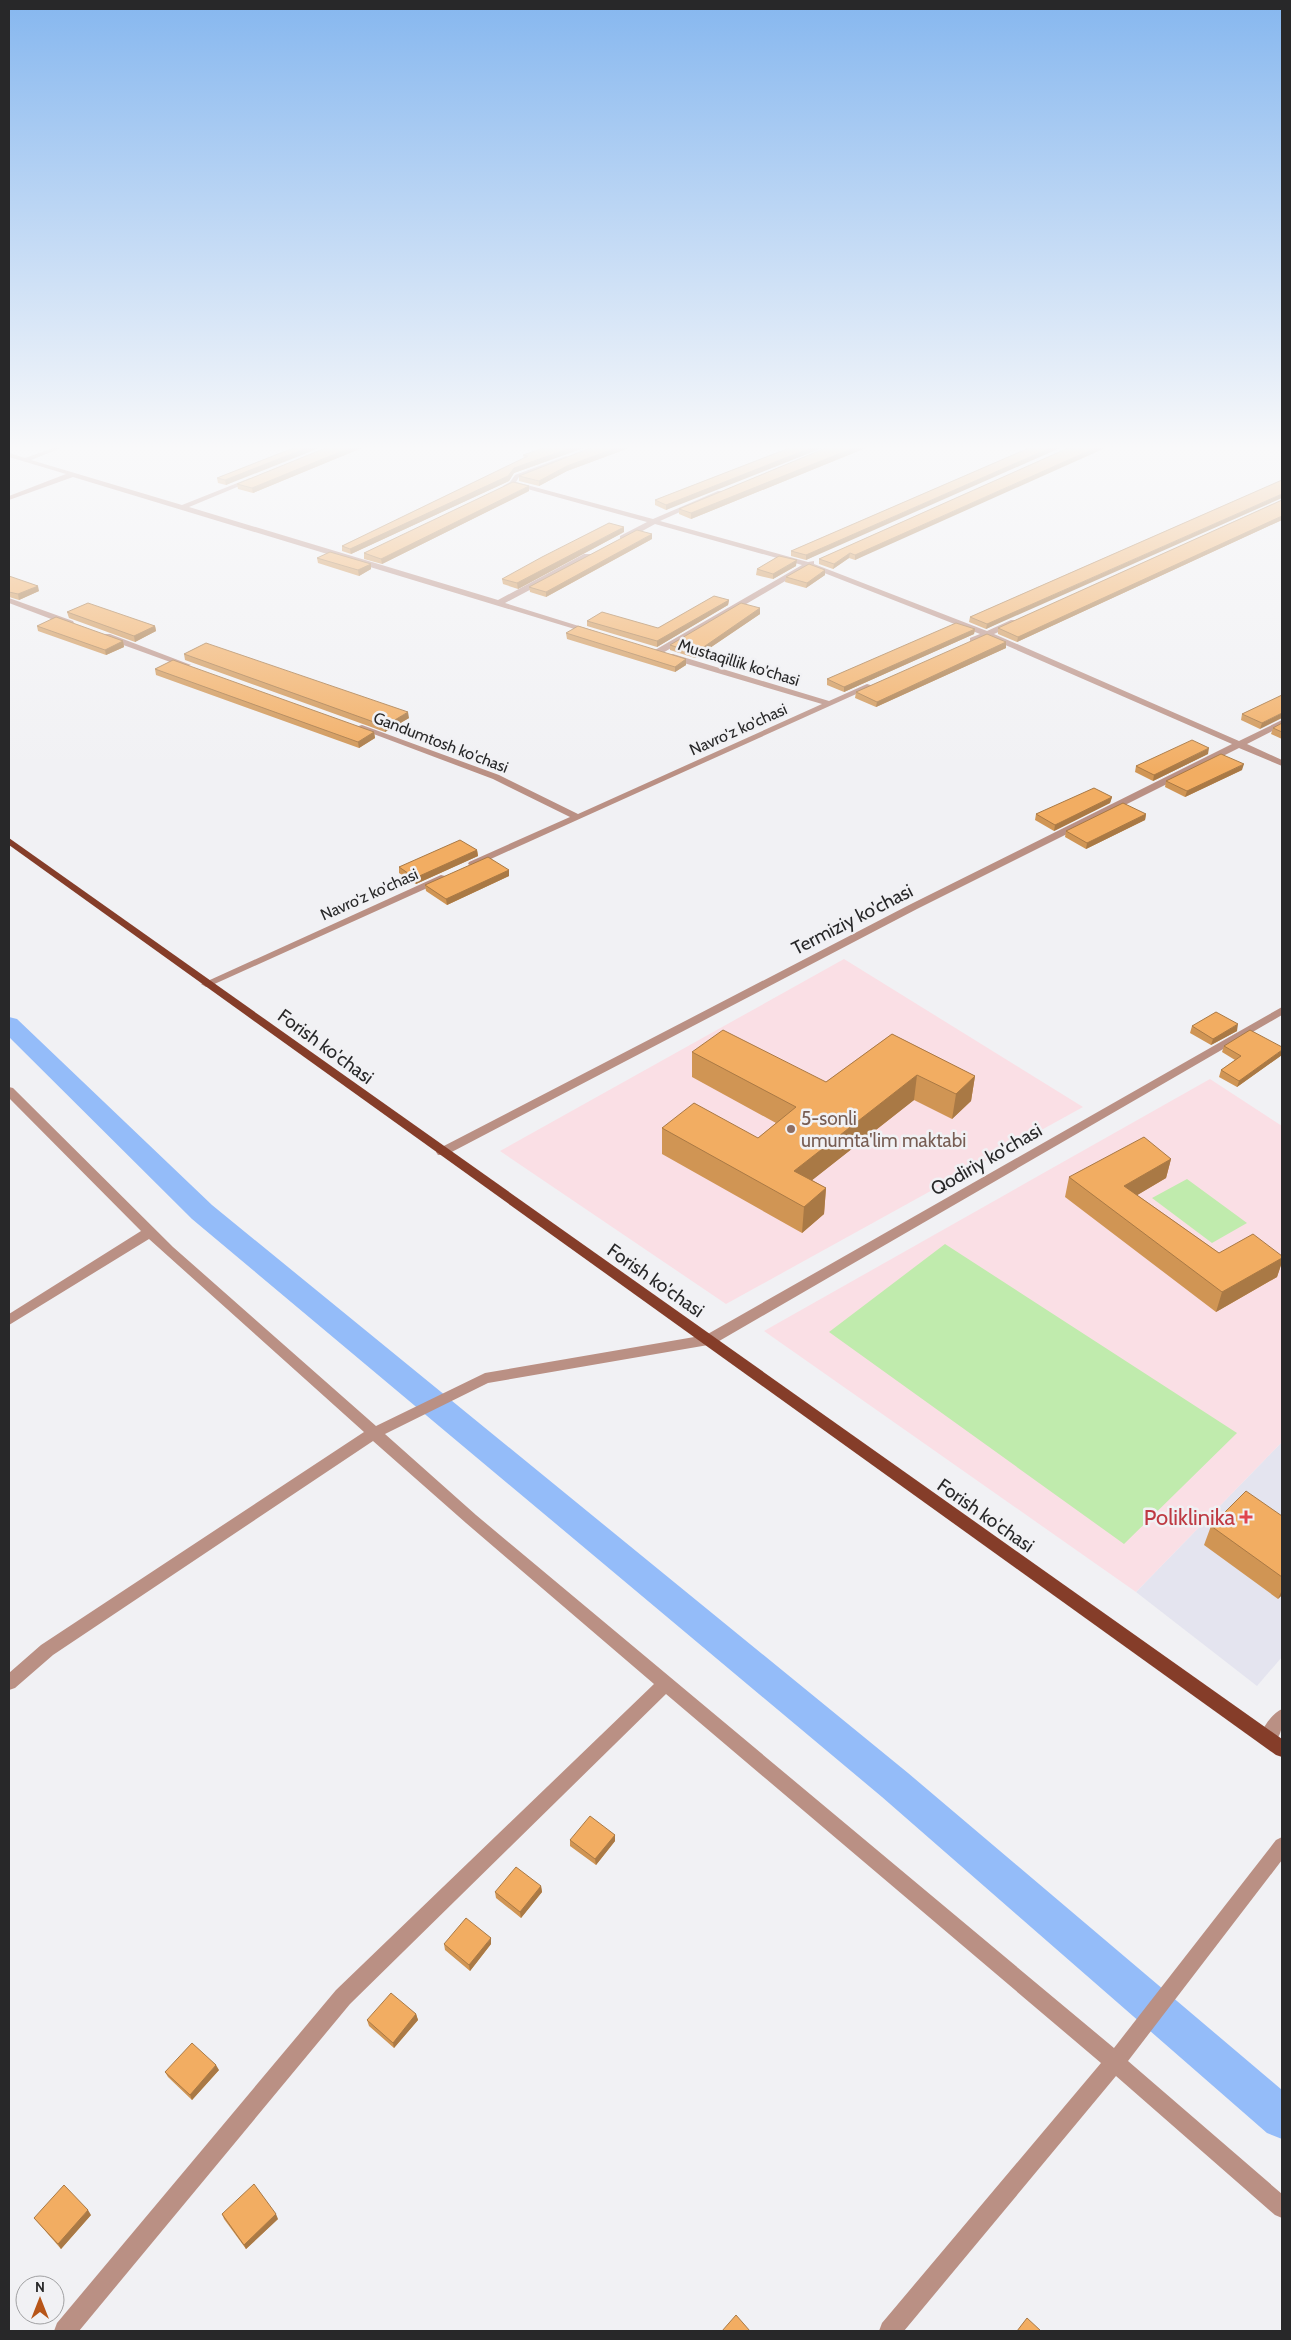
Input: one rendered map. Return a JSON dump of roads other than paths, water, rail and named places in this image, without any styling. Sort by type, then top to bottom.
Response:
[{"type":"main road","name":"Forish ko'chasi","points":[[9,841],[206,984],[1282,1749]]},
{"type":"street","points":[[336,554],[602,634]]},
{"type":"street","points":[[499,603],[592,554]]},
{"type":"street","points":[[772,554],[807,564],[987,634],[1282,762]]},
{"type":"street","points":[[352,559],[361,555]]},
{"type":"street","points":[[658,652],[816,560]]},
{"type":"street","points":[[9,600],[84,628]]},
{"type":"street","points":[[960,646],[1022,618]]},
{"type":"street","points":[[93,631],[196,668]]},
{"type":"street","name":"Mustaqillik ko'chasi","points":[[648,649],[830,704]]},
{"type":"street","name":"Navro'z ko'chasi","points":[[459,870],[882,681]]},
{"type":"street","name":"Gandumtosh ko'chasi","points":[[346,722],[496,777],[577,817]]},
{"type":"street","name":"Termiziy ko'chasi","points":[[442,1152],[913,907],[1282,723]]},
{"type":"street","name":"Navro'z ko'chasi","points":[[206,984],[450,874]]},
{"type":"street","name":"Qodiriy ko'chasi","points":[[709,1340],[1282,1010]]},
{"type":"street","points":[[9,1091],[150,1232],[471,1519],[1115,2062],[1282,2208]]},
{"type":"street","points":[[9,1320],[150,1232]]},
{"type":"street","points":[[9,1683],[47,1650],[374,1433],[485,1378],[709,1340]]},
{"type":"street","points":[[65,2331],[342,1997],[666,1683]]},
{"type":"street","points":[[1267,1738],[1282,1717]]},
{"type":"street","points":[[890,2331],[1115,2062],[1282,1846]]},
{"type":"waterway","points":[[9,1024],[202,1212],[895,1785],[1282,2118]]},
{"type":"place","name":"5-sonli umumta'lim maktabi","points":[[791,1129]]},
{"type":"place","name":"Poliklinika","points":[[1246,1517]]}]
